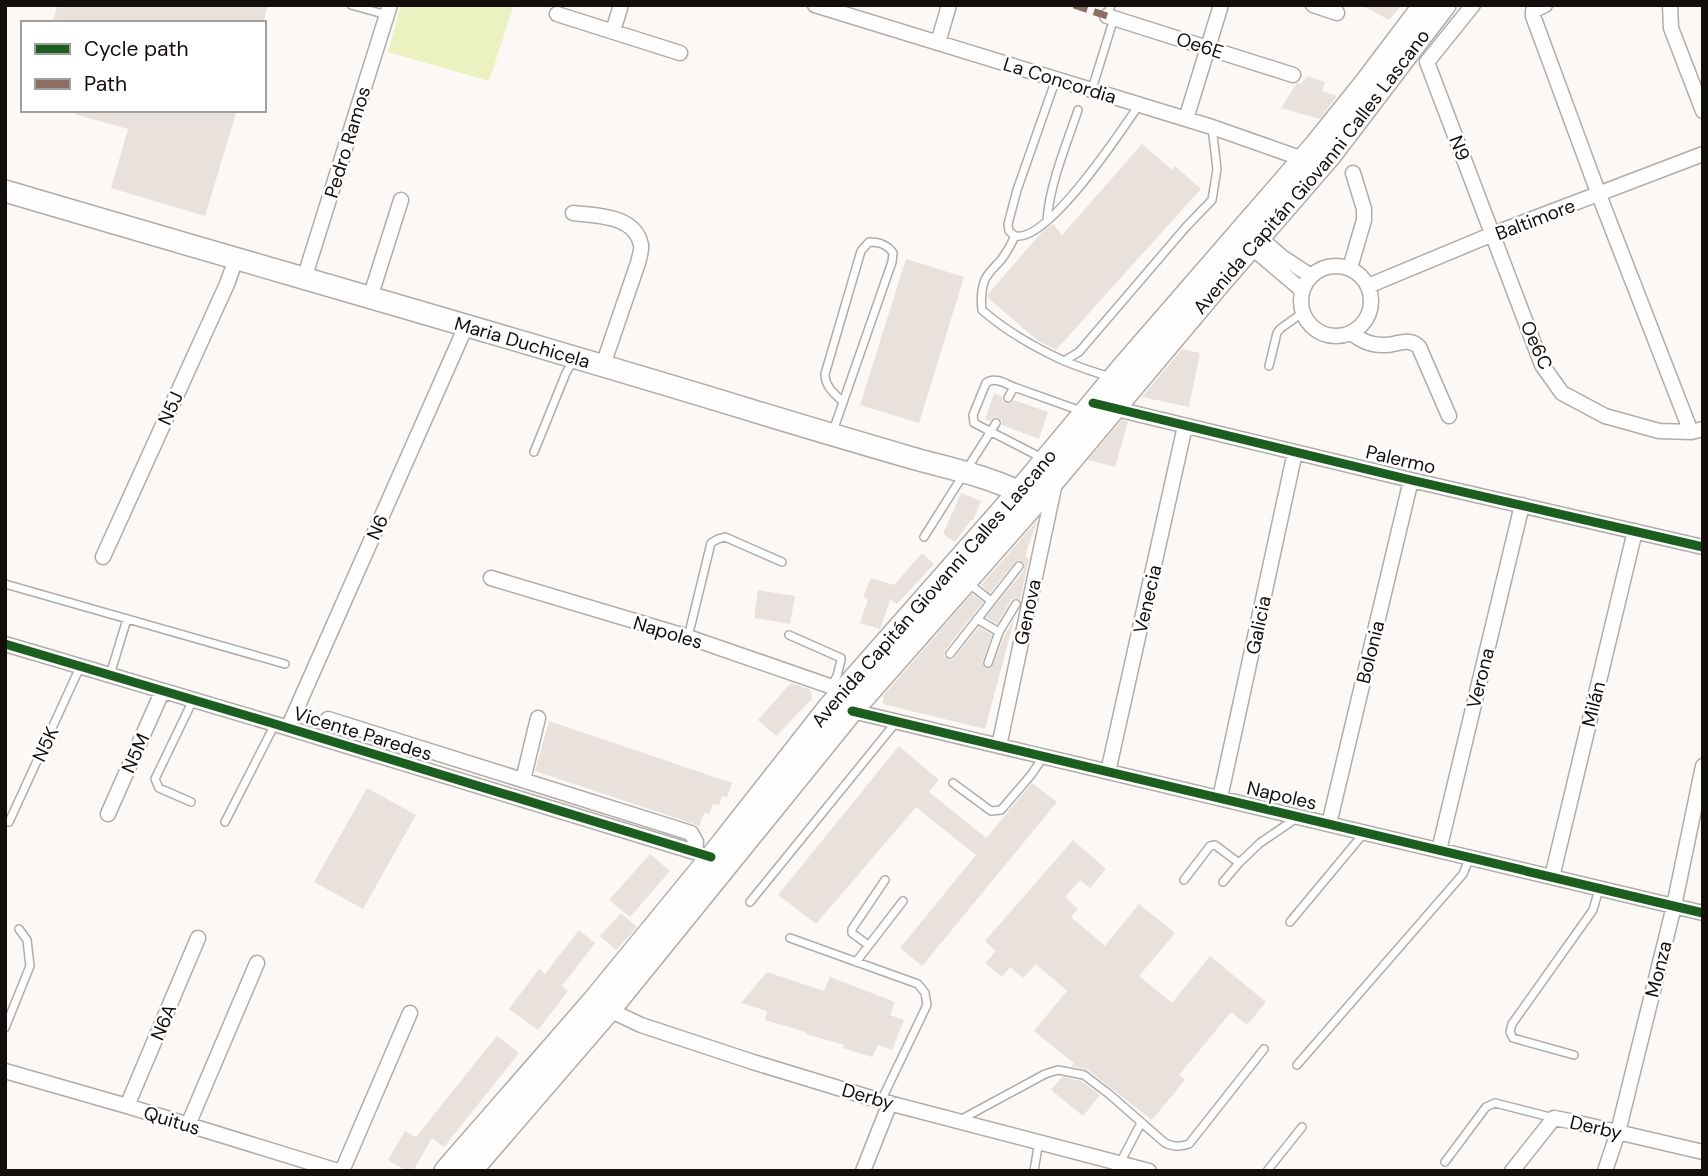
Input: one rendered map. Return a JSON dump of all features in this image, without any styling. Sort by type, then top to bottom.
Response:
[{"type":"main road","name":"Avenida Capitán Giovanni Calles Lascano","points":[[471,1171],[601,1006],[852,711],[966,582],[1028,496],[1045,460],[1303,159],[1424,5]]},
{"type":"main road","name":"Avenida Capitán Giovanni Calles Lascano","points":[[445,1171],[601,1006],[703,854],[837,689],[1028,496],[1056,479],[1330,156],[1445,5]]},
{"type":"main road","name":"Maria Duchicela","points":[[5,191],[965,472],[1028,496]]},
{"type":"street","points":[[613,31],[621,5]]},
{"type":"street","name":"La Concordia","points":[[815,5],[1212,127],[1303,159]]},
{"type":"street","points":[[938,43],[948,5]]},
{"type":"street","points":[[1186,119],[1221,5]]},
{"type":"street","points":[[1313,5],[1338,13]]},
{"type":"street","name":"N9","points":[[1473,5],[1427,62],[1493,234]]},
{"type":"street","points":[[1670,5],[1671,28],[1703,111]]},
{"type":"street","points":[[1539,8],[1533,16],[1599,195],[1697,431]]},
{"type":"street","name":"Pedro Ramos","points":[[304,279],[388,10]]},
{"type":"street","name":"Oe6E","points":[[1111,13],[1293,75]]},
{"type":"street","points":[[557,14],[681,52]]},
{"type":"street","name":"Baltimore","points":[[1368,286],[1493,234],[1703,154]]},
{"type":"street","points":[[1350,268],[1364,220],[1364,209],[1353,173]]},
{"type":"street","points":[[370,298],[401,200]]},
{"type":"street","points":[[573,213],[616,218],[634,230],[641,246],[603,365]]},
{"type":"street","name":"Oe6C","points":[[1493,234],[1542,365],[1562,393],[1605,416],[1659,431],[1697,431]]},
{"type":"street","points":[[1255,242],[1311,276]]},
{"type":"street","points":[[1255,242],[1302,290]]},
{"type":"street","name":"N5J","points":[[103,557],[236,259]]},
{"type":"street","points":[[1323,268],[1350,268],[1361,275],[1368,286],[1371,308],[1367,318],[1351,333],[1339,336],[1317,331],[1302,313],[1302,290],[1311,276],[1323,268]]},
{"type":"street","name":"N6","points":[[282,726],[466,326]]},
{"type":"street","points":[[1351,333],[1368,344],[1384,346],[1414,342],[1419,347],[1449,415]]},
{"type":"street","name":"Palermo","points":[[1088,408],[1114,409],[1703,547]]},
{"type":"street","name":"Venecia","points":[[1108,772],[1185,426]]},
{"type":"street","name":"Galicia","points":[[1220,798],[1295,452]]},
{"type":"street","name":"Genova","points":[[999,746],[1056,479]]},
{"type":"street","name":"Bolonia","points":[[1329,824],[1411,480]]},
{"type":"street","name":"Verona","points":[[1438,850],[1522,505]]},
{"type":"street","name":"Milán","points":[[1552,877],[1635,531]]},
{"type":"street","name":"Napoles","points":[[491,578],[688,637],[837,689]]},
{"type":"street","name":"Vicente Paredes","points":[[5,644],[703,854]]},
{"type":"street","name":"N5M","points":[[108,814],[162,691]]},
{"type":"street","name":"Napoles","points":[[852,711],[1703,913]]},
{"type":"street","points":[[523,780],[538,718]]},
{"type":"street","points":[[328,719],[691,833],[703,854]]},
{"type":"street","name":"Monza","points":[[1605,1171],[1618,1132],[1674,906],[1703,766]]},
{"type":"street","name":"N6A","points":[[127,1106],[198,938]]},
{"type":"street","points":[[188,1125],[257,963]]},
{"type":"street","name":"Derby","points":[[601,1006],[641,1025],[886,1102],[1149,1171]]},
{"type":"street","points":[[340,1171],[410,1013]]},
{"type":"street","name":"Quitus","points":[[5,1071],[340,1171]]},
{"type":"street","points":[[863,1171],[886,1102]]},
{"type":"street","name":"Derby","points":[[1512,1171],[1554,1118],[1703,1152]]},
{"type":"lane","points":[[351,5],[388,10]]},
{"type":"lane","points":[[1092,90],[1111,13]]},
{"type":"lane","points":[[1056,79],[1008,223],[1009,231],[1015,236],[1029,234],[1047,221],[1071,197],[1139,104]]},
{"type":"lane","points":[[1047,221],[1053,188],[1078,110]]},
{"type":"lane","points":[[1064,361],[1079,352],[1212,200],[1217,169],[1212,127]]},
{"type":"lane","points":[[1015,236],[984,282],[982,310],[1011,332],[1064,361],[1114,379]]},
{"type":"lane","points":[[832,435],[892,262],[893,253],[890,248],[877,242],[869,242],[861,251],[825,374],[829,388],[843,402]]},
{"type":"lane","points":[[1269,366],[1280,328],[1302,313]]},
{"type":"lane","points":[[534,452],[575,357]]},
{"type":"lane","points":[[1045,460],[974,423],[973,415],[986,383],[995,380],[1088,408]]},
{"type":"lane","points":[[1008,398],[1014,387]]},
{"type":"lane","points":[[924,537],[996,424]]},
{"type":"lane","points":[[688,637],[712,543],[725,537],[782,562]]},
{"type":"lane","points":[[950,654],[1019,566]]},
{"type":"lane","points":[[966,582],[991,601]]},
{"type":"lane","points":[[5,584],[285,664]]},
{"type":"lane","points":[[988,663],[999,632],[1016,604]]},
{"type":"lane","points":[[110,675],[127,619]]},
{"type":"lane","points":[[977,619],[999,632]]},
{"type":"lane","points":[[789,635],[841,658],[837,689]]},
{"type":"lane","name":"N5K","points":[[9,822],[80,666]]},
{"type":"lane","points":[[191,802],[159,789],[155,779],[193,700]]},
{"type":"lane","points":[[750,902],[897,721]]},
{"type":"lane","points":[[225,822],[282,726]]},
{"type":"lane","points":[[953,783],[991,811],[1001,810],[1044,756]]},
{"type":"lane","points":[[1223,882],[1260,843],[1298,817]]},
{"type":"lane","points":[[1290,922],[1364,832]]},
{"type":"lane","points":[[1184,880],[1210,846],[1215,845],[1239,863]]},
{"type":"lane","points":[[1297,1065],[1463,874],[1470,857]]},
{"type":"lane","points":[[868,945],[852,933],[852,929],[885,880]]},
{"type":"lane","points":[[1574,1055],[1513,1038],[1510,1032],[1512,1024],[1593,910],[1599,888]]},
{"type":"lane","points":[[856,962],[903,901]]},
{"type":"lane","points":[[5,1028],[30,966],[27,940],[19,929]]},
{"type":"lane","points":[[790,938],[918,984],[925,993],[927,1005],[886,1102]]},
{"type":"lane","points":[[960,1120],[1045,1074],[1058,1070],[1084,1076],[1110,1094],[1165,1143],[1174,1146],[1189,1144],[1264,1049]]},
{"type":"lane","points":[[1445,1162],[1486,1107],[1495,1103],[1554,1118]]},
{"type":"lane","points":[[1120,1163],[1141,1123]]},
{"type":"lane","points":[[1267,1171],[1302,1127]]},
{"type":"lane","points":[[1034,1171],[1039,1142]]},
{"type":"green space","points":[[401,5],[514,5],[489,81],[388,52]]},
{"type":"building","points":[[58,5],[268,5],[264,21],[53,21]]},
{"type":"building","points":[[1361,5],[1402,5],[1389,20]]},
{"type":"building","points":[[1307,76],[1325,82],[1322,91],[1337,96],[1320,119],[1281,108],[1297,83],[1301,84]]},
{"type":"building","points":[[236,112],[205,216],[111,188],[128,129],[74,114]]},
{"type":"building","points":[[1142,144],[1172,170],[1175,166],[1201,189],[1056,350],[1037,340],[988,298],[988,294],[1042,232],[1053,224],[1062,235]]},
{"type":"building","points":[[906,259],[964,277],[919,423],[860,405]]},
{"type":"building","points":[[1182,349],[1200,353],[1189,407],[1142,397]]},
{"type":"building","points":[[994,393],[1002,396],[1002,401],[1006,404],[1014,400],[1048,412],[1039,439],[1002,425],[999,418],[994,417],[990,421],[985,419]]},
{"type":"building","points":[[1122,420],[1128,422],[1115,467],[1088,460]]},
{"type":"building","points":[[961,493],[981,501],[973,520],[955,542],[943,534]]},
{"type":"building","points":[[1037,521],[1025,556],[1029,559],[1020,600],[1011,600],[997,624],[986,617],[1024,570],[1024,563],[1019,560],[1015,562],[990,593],[981,585]]},
{"type":"building","points":[[922,553],[934,564],[897,604],[890,600],[880,629],[860,623],[868,599],[863,597],[871,578],[894,585]]},
{"type":"building","points":[[758,590],[795,596],[790,624],[754,618]]},
{"type":"building","points":[[972,594],[983,602],[945,650],[944,656],[947,659],[952,660],[979,627],[992,635],[982,663],[985,668],[991,668],[1015,617],[985,729],[883,704],[883,696]]},
{"type":"building","points":[[791,683],[811,690],[812,699],[776,736],[758,720]]},
{"type":"building","points":[[549,721],[732,783],[727,797],[722,796],[719,805],[713,804],[709,814],[704,813],[699,827],[535,771]]},
{"type":"building","points":[[899,746],[939,780],[929,792],[986,838],[1032,783],[1057,802],[922,966],[900,948],[976,855],[916,807],[816,924],[778,895]]},
{"type":"building","points":[[367,788],[416,815],[363,909],[314,882]]},
{"type":"building","points":[[1073,840],[1106,869],[1090,888],[1080,880],[1065,897],[1078,909],[1071,917],[1105,946],[1139,904],[1175,933],[1139,976],[1172,1003],[1210,956],[1266,1002],[1247,1025],[1231,1012],[1179,1075],[1185,1080],[1152,1120],[1088,1070],[1071,1066],[1074,1063],[1034,1031],[1067,991],[1036,964],[1023,978],[1010,967],[1002,977],[985,963],[996,951],[985,941]]},
{"type":"building","points":[[650,854],[670,871],[630,917],[609,900]]},
{"type":"building","points":[[621,913],[637,927],[616,950],[600,936]]},
{"type":"building","points":[[579,930],[595,943],[562,986],[568,991],[538,1030],[509,1009],[539,969],[545,974]]},
{"type":"building","points":[[767,972],[824,991],[830,977],[895,1002],[890,1015],[904,1020],[892,1050],[878,1045],[872,1057],[843,1048],[844,1045],[765,1020],[767,1011],[741,1003]]},
{"type":"building","points":[[497,1036],[519,1053],[444,1147],[432,1138],[413,1171],[407,1171],[388,1160],[405,1131],[416,1137]]},
{"type":"building","points":[[1062,1077],[1081,1081],[1100,1095],[1083,1116],[1051,1090]]},
{"type":"marked path","points":[[1074,5],[1107,16]]},
{"type":"cycle path","points":[[1093,403],[1703,547]]},
{"type":"cycle path","points":[[5,644],[711,857]]},
{"type":"cycle path","points":[[852,711],[1703,913]]}]
